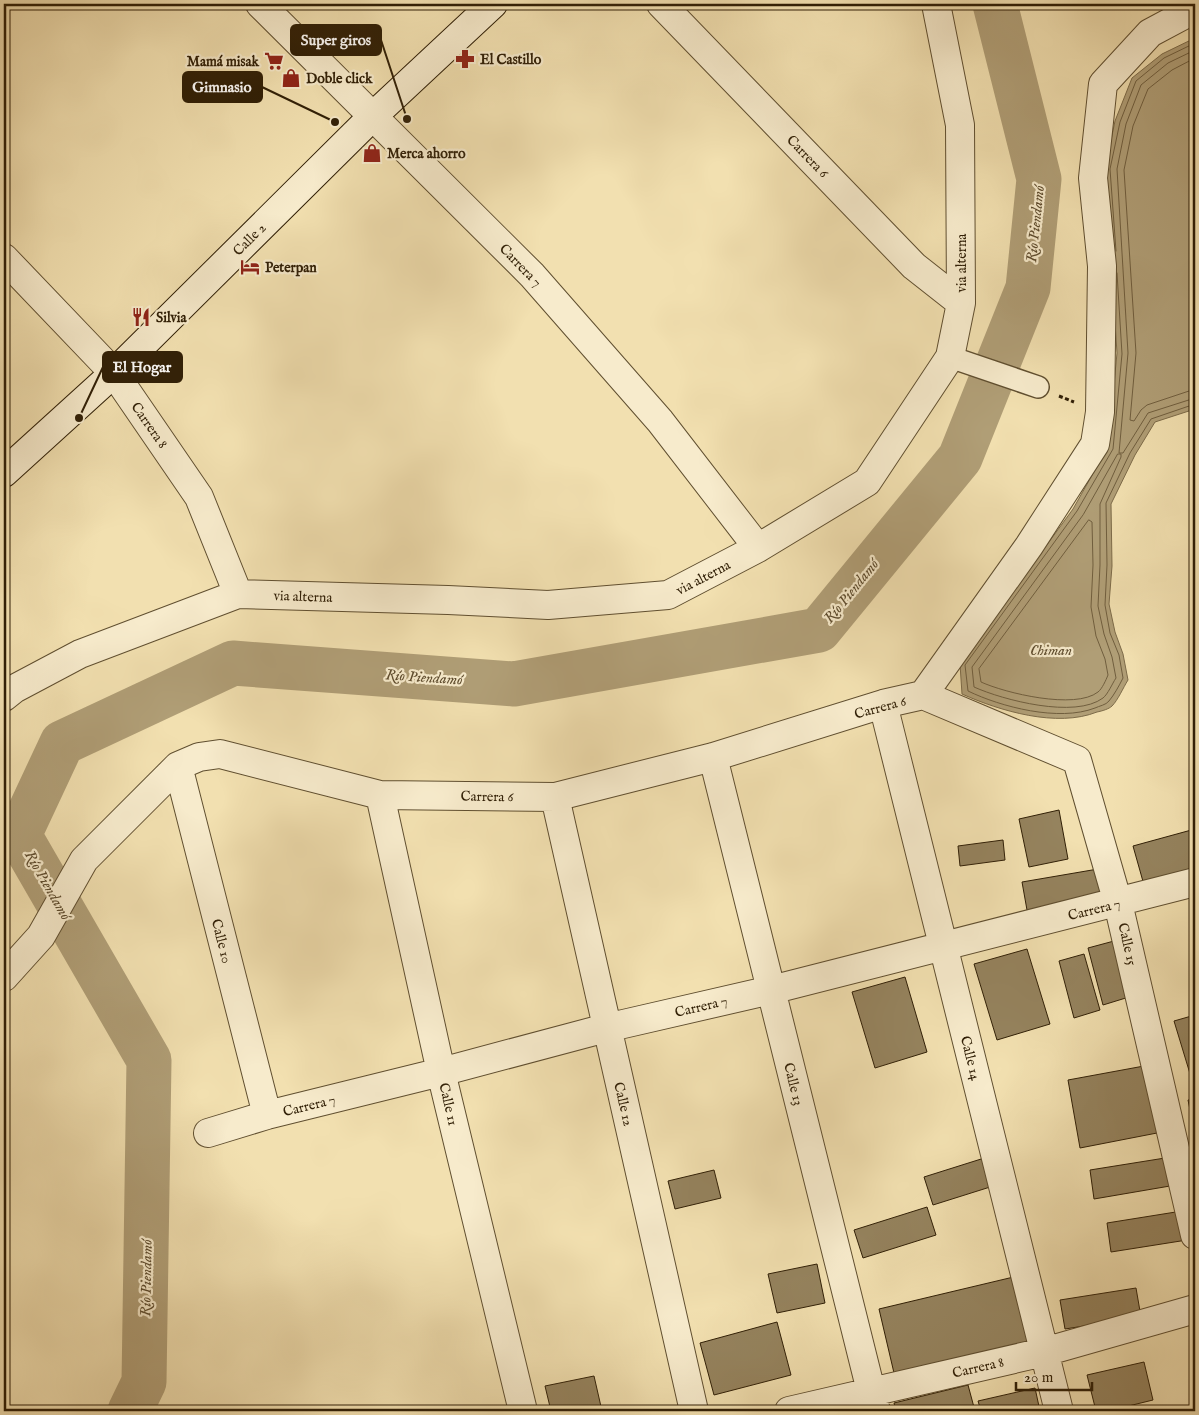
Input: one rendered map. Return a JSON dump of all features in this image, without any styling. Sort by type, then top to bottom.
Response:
[{"type":"street","name":"Carrera 7","points":[[260,4],[532,275],[660,421],[758,548]]},
{"type":"street","name":"Calle 2","points":[[4,473],[114,372],[372,117],[493,4]]},
{"type":"street","name":"Carrera 6","points":[[661,4],[914,266],[961,303]]},
{"type":"street","name":"via alterna","points":[[4,697],[14,688],[80,654],[238,594],[548,605],[668,595],[758,548],[867,482],[950,357],[961,303],[960,125],[936,4]]},
{"type":"street","points":[[923,695],[1029,546],[1095,444],[1100,412],[1102,266],[1093,178],[1103,84],[1150,33],[1195,9]]},
{"type":"street","name":"Carrera 8","points":[[4,258],[114,372],[200,497],[238,594]]},
{"type":"street","points":[[950,357],[1038,387]]},
{"type":"street","name":"Carrera 6","points":[[4,977],[41,936],[84,860],[178,766],[199,757],[220,754],[380,795],[555,797],[713,757],[883,704],[923,695]]},
{"type":"street","name":"Calle 15","points":[[923,695],[1077,760],[1118,903],[1195,1235]]},
{"type":"street","name":"Calle 14","points":[[883,704],[1059,1411]]},
{"type":"street","name":"Calle 13","points":[[713,757],[873,1402]]},
{"type":"street","name":"Calle 10","points":[[178,766],[267,1116]]},
{"type":"street","name":"Calle 11","points":[[380,795],[442,1072],[523,1411]]},
{"type":"street","name":"Calle 12","points":[[555,797],[694,1411]]},
{"type":"street","name":"Carrera 7","points":[[208,1134],[267,1116],[606,1028],[771,990],[1195,882]]},
{"type":"street","name":"Carrera 8","points":[[789,1411],[873,1402],[1195,1309]]},
{"type":"path","points":[[1038,387],[1100,412]]},
{"type":"water","name":"Chiman","points":[[1195,38],[1195,409],[1155,422],[1135,455],[1111,504],[1112,566],[1109,604],[1128,680],[1111,707],[1081,717],[1047,718],[1011,711],[962,694],[960,664],[1073,509],[1108,447],[1117,353],[1105,169],[1115,121],[1132,78],[1162,54]]},
{"type":"building","points":[[1059,810],[1068,859],[1029,867],[1019,819]]},
{"type":"building","points":[[1195,829],[1195,871],[1144,885],[1133,846]]},
{"type":"building","points":[[1003,840],[1005,860],[960,866],[958,846]]},
{"type":"building","points":[[1098,869],[1103,898],[1027,910],[1022,882]]},
{"type":"building","points":[[1114,941],[1129,997],[1103,1005],[1088,948]]},
{"type":"building","points":[[1027,949],[1050,1024],[997,1040],[974,964]]},
{"type":"building","points":[[1084,954],[1100,1010],[1074,1018],[1059,961]]},
{"type":"building","points":[[905,977],[927,1052],[875,1068],[852,992]]},
{"type":"building","points":[[1195,1015],[1195,1076],[1191,1077],[1174,1021]]},
{"type":"building","points":[[1144,1066],[1157,1133],[1080,1148],[1068,1080]]},
{"type":"building","points":[[1195,1099],[1195,1134],[1188,1100]]},
{"type":"building","points":[[997,1154],[1006,1182],[933,1205],[924,1177]]},
{"type":"building","points":[[1165,1158],[1170,1186],[1094,1199],[1090,1170]]},
{"type":"building","points":[[714,1170],[721,1198],[675,1209],[668,1181]]},
{"type":"building","points":[[927,1207],[936,1235],[863,1258],[854,1230]]},
{"type":"building","points":[[1182,1211],[1187,1240],[1111,1252],[1107,1223]]},
{"type":"building","points":[[817,1264],[825,1303],[777,1313],[768,1274]]},
{"type":"building","points":[[1022,1275],[1038,1340],[894,1373],[879,1309]]},
{"type":"building","points":[[1136,1288],[1141,1317],[1065,1329],[1060,1300]]},
{"type":"building","points":[[777,1322],[791,1375],[714,1395],[700,1343]]},
{"type":"building","points":[[1144,1362],[1153,1400],[1108,1411],[1096,1411],[1087,1375]]},
{"type":"building","points":[[594,1376],[602,1411],[551,1411],[545,1386]]},
{"type":"building","points":[[968,1385],[975,1411],[896,1411],[894,1403]]},
{"type":"building","points":[[1035,1388],[1040,1411],[981,1411],[978,1401]]},
{"type":"waterway","name":"Río Piendamó","points":[[130,1411],[144,1382],[149,1060],[19,835],[62,743],[233,663],[514,684],[819,630],[960,458],[1028,288],[1039,179],[995,4]]},
{"type":"place","name":"El Castillo","points":[[465,59]]},
{"type":"place","name":"Mamá misak","points":[[274,61]]},
{"type":"place","name":"Doble click","points":[[291,78]]},
{"type":"place","name":"Super giros","points":[[407,119]]},
{"type":"place","name":"Gimnasio","points":[[335,122]]},
{"type":"place","name":"Merca ahorro","points":[[372,153]]},
{"type":"place","name":"Peterpan","points":[[250,267]]},
{"type":"place","name":"Silvia","points":[[141,317]]},
{"type":"place","name":"El Hogar","points":[[79,418]]}]
